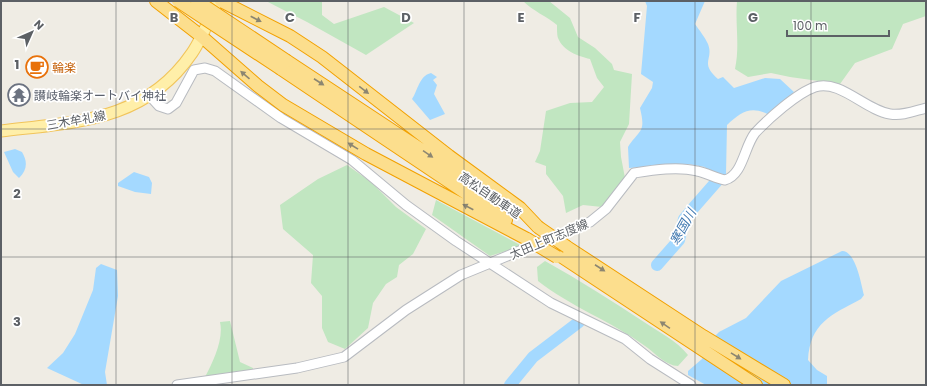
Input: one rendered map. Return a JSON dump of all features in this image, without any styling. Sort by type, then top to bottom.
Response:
[{"type":"highway","points":[[156,1],[202,36],[258,86],[284,105],[366,154],[532,234],[561,253]]},
{"type":"highway","name":"高松自動車道","points":[[178,1],[284,65]]},
{"type":"highway","name":"高松自動車道","points":[[197,1],[284,65],[561,253],[784,385]]},
{"type":"highway","points":[[221,1],[290,36],[322,57],[449,156],[520,208],[532,234]]},
{"type":"highway","name":"高松自動車道","points":[[561,253],[592,277],[756,385]]},
{"type":"main road","name":"三木牟礼線","points":[[1,131],[86,120],[110,115],[150,95],[177,72],[192,53],[202,36],[217,1]]},
{"type":"main road","points":[[150,95],[159,106],[168,109],[176,103],[194,70],[205,68],[215,71],[281,118],[352,160],[430,224],[551,303],[625,339],[661,366],[691,385]]},
{"type":"main road","name":"太田上町志度線","points":[[177,385],[297,368],[344,357],[406,310],[461,275],[590,222],[606,209],[634,173],[651,170],[685,170],[697,171],[725,180],[734,175],[755,134],[795,99],[815,87],[825,85],[834,87],[872,109],[891,114],[899,115],[926,108]]},
{"type":"green space","points":[[266,1],[322,1],[322,15],[334,24],[384,7],[414,23],[366,55]]},
{"type":"green space","points":[[523,1],[549,1],[570,18],[578,37],[595,48],[612,64],[614,70],[632,74],[629,124],[620,142],[625,178],[602,207],[583,205],[566,213],[563,196],[546,174],[546,166],[535,162],[540,151],[546,111],[570,103],[592,102],[604,87],[597,78],[590,59],[567,50],[560,43],[558,38],[557,25]]},
{"type":"green space","points":[[737,1],[926,1],[926,16],[903,24],[892,49],[855,63],[840,84],[771,73],[748,77],[735,69],[737,52]]},
{"type":"green space","points":[[347,165],[371,182],[396,207],[426,229],[413,254],[399,265],[397,277],[386,284],[373,303],[368,328],[345,349],[328,342],[322,328],[322,296],[311,283],[313,255],[283,229],[280,205],[318,179]]},
{"type":"green space","points":[[436,200],[522,246],[490,256],[432,215]]},
{"type":"green space","points":[[545,261],[668,337],[679,345],[688,355],[678,366],[669,364],[632,337],[564,299],[538,281],[537,267]]},
{"type":"green space","points":[[230,321],[240,362],[253,368],[253,370],[205,377],[219,343],[221,329],[220,322]]},
{"type":"water","points":[[645,1],[705,1],[695,24],[708,44],[708,65],[712,73],[718,79],[723,77],[734,88],[765,78],[780,79],[794,92],[769,115],[763,112],[751,110],[746,111],[727,125],[726,174],[722,177],[708,174],[705,167],[688,164],[629,168],[628,147],[641,130],[642,116],[640,108],[652,88],[653,82],[641,74],[647,6]]},
{"type":"water","points":[[431,73],[437,77],[433,80],[437,85],[434,94],[445,114],[430,120],[412,99],[421,80]]},
{"type":"water","points":[[15,149],[22,152],[26,163],[24,172],[19,178],[13,172],[4,152]]},
{"type":"water","points":[[134,172],[149,177],[152,183],[151,194],[135,192],[118,186],[118,183]]},
{"type":"water","points":[[842,251],[847,252],[854,262],[864,295],[861,299],[840,310],[824,322],[813,337],[808,360],[817,370],[827,376],[827,385],[706,385],[688,375],[688,371],[702,359],[713,338],[719,332],[746,318],[781,281]]},
{"type":"water","points":[[101,264],[117,270],[118,296],[105,372],[107,385],[84,385],[47,368],[63,353],[75,334],[93,290],[96,268]]},
{"type":"waterway","name":"寒国川","points":[[657,265],[679,240],[684,219],[717,181],[718,169]]},
{"type":"waterway","name":"寒国川","points":[[510,385],[533,357],[579,322]]},
{"type":"place","name":"輪楽","points":[[37,67]]},
{"type":"place","name":"讃岐輪楽オートバイ神社","points":[[19,95]]}]
